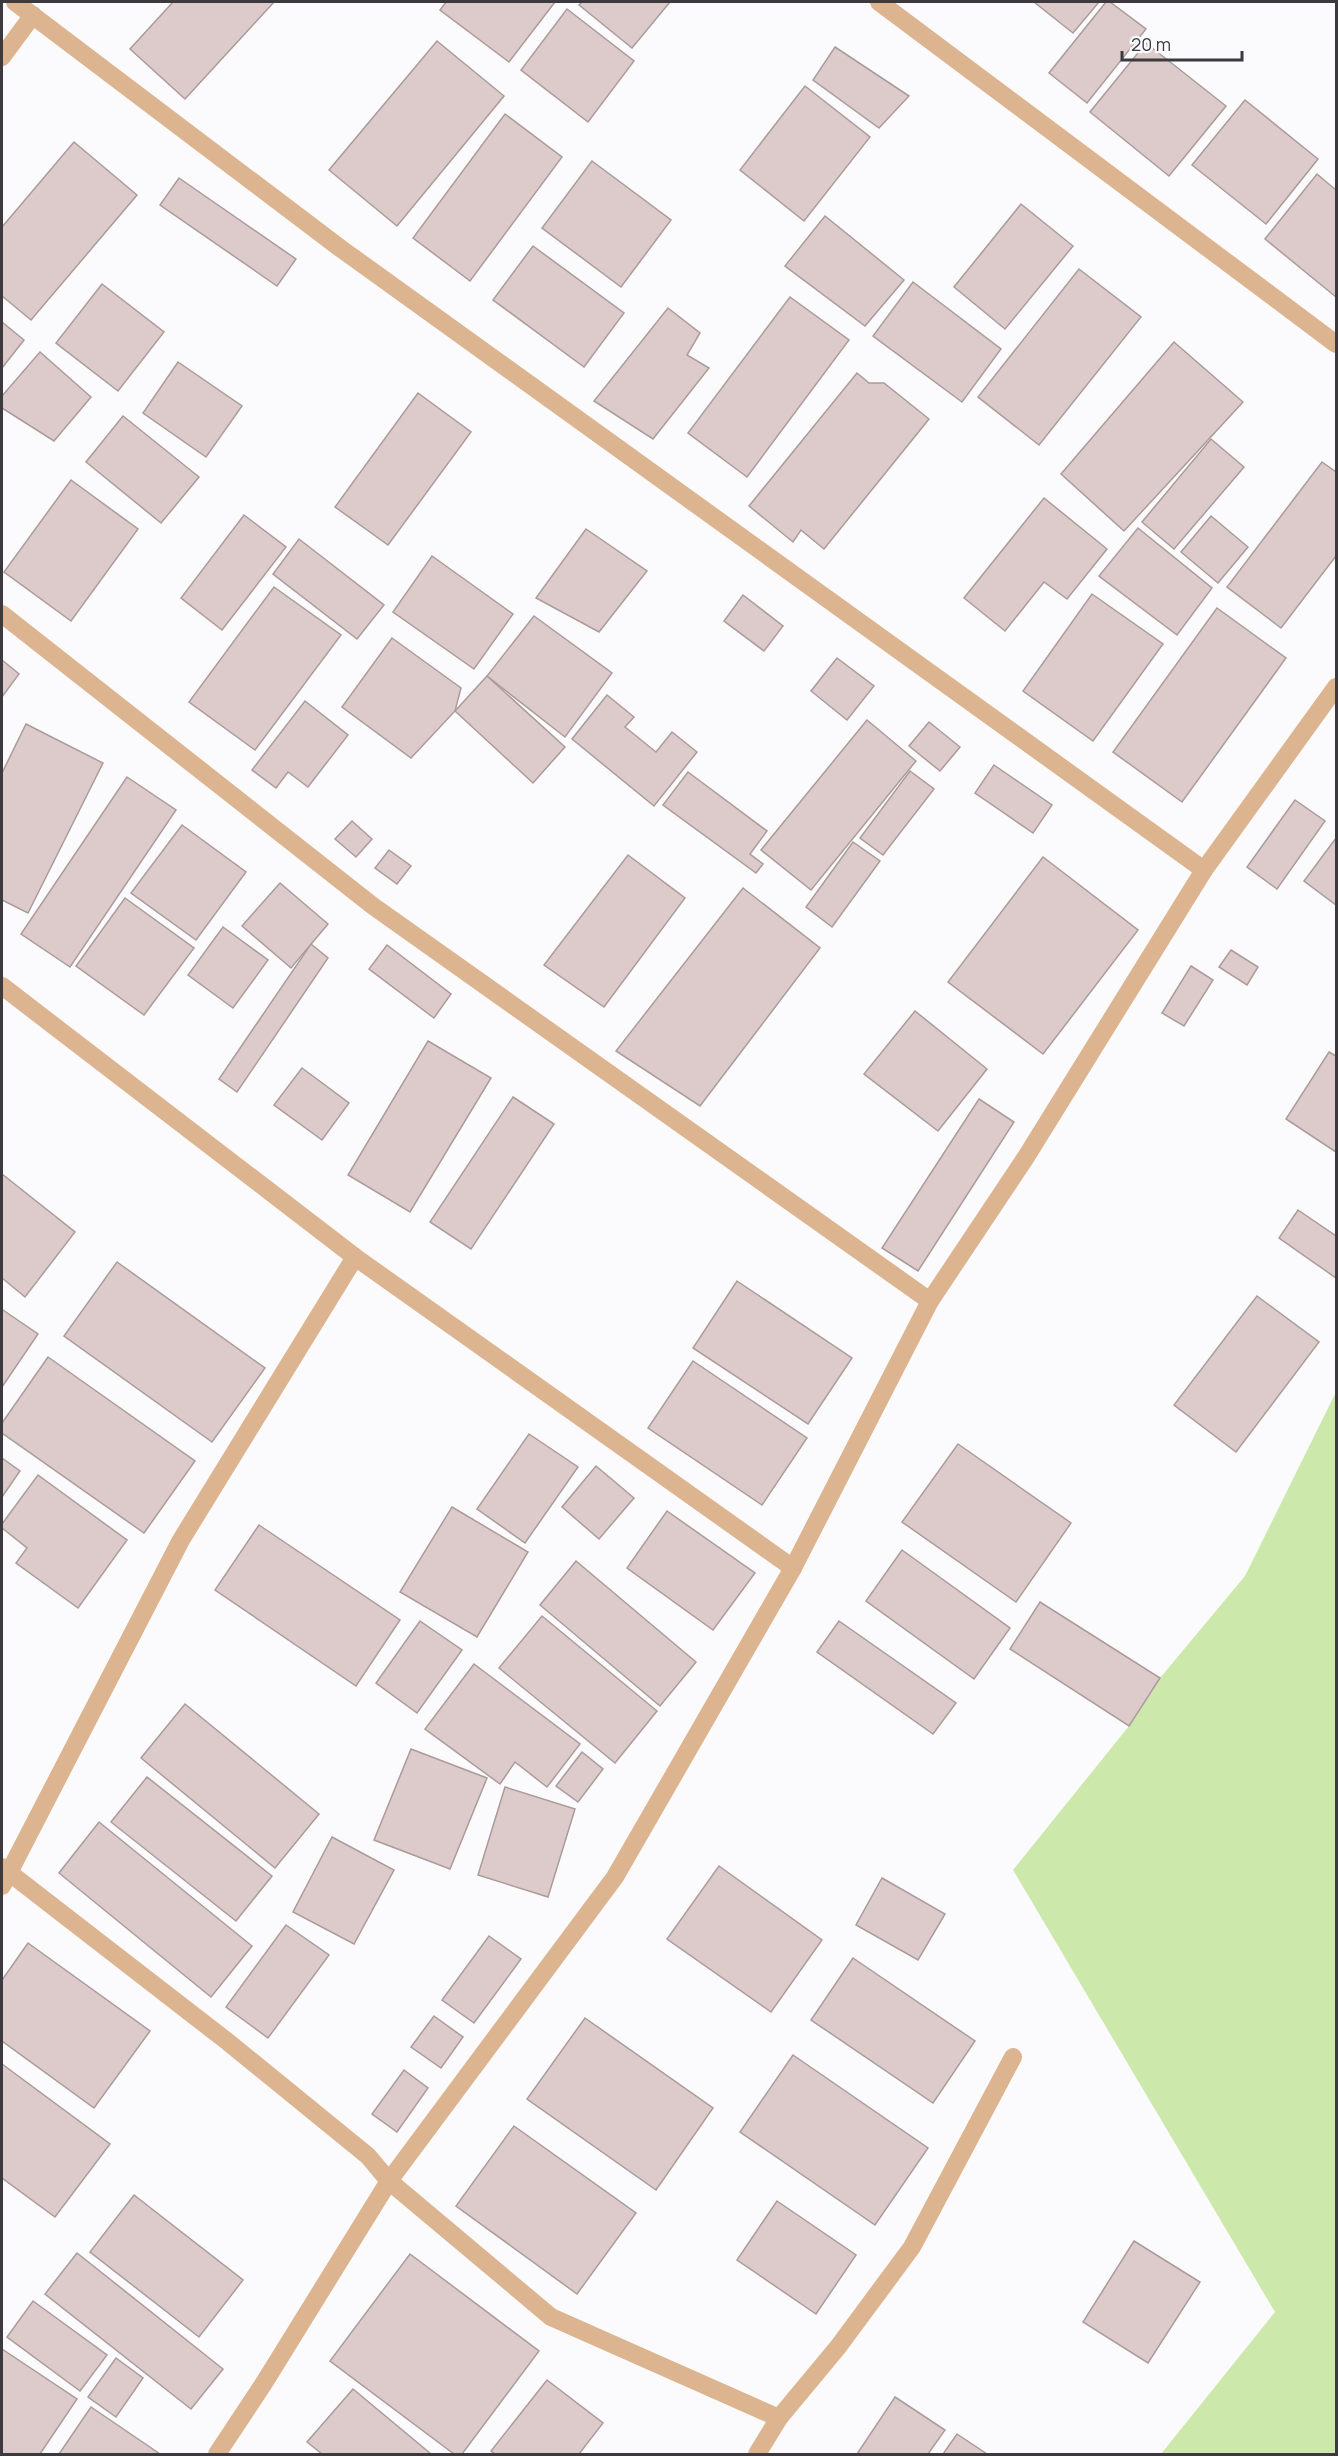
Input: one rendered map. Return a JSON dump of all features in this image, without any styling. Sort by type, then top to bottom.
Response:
[{"type":"street","points":[[15,2],[340,248],[1204,870]]},
{"type":"street","points":[[879,2],[1336,344]]},
{"type":"street","points":[[2,57],[33,15]]},
{"type":"street","points":[[2,614],[373,906],[930,1301]]},
{"type":"street","points":[[217,2454],[264,2383],[389,2181],[615,1877],[793,1568],[930,1301],[1026,1156],[1204,870],[1336,687]]},
{"type":"street","points":[[2,986],[355,1257],[793,1568]]},
{"type":"street","points":[[355,1257],[181,1540],[4,1875],[228,2042],[359,2149],[389,2181],[551,2317],[779,2418]]},
{"type":"street","points":[[757,2454],[779,2418],[838,2347],[912,2247],[1013,2057]]},
{"type":"green space","points":[[1336,1392],[1336,2454],[1161,2454],[1275,2312],[1013,1870],[1129,1726],[1160,1678],[1245,1576]]},
{"type":"building","points":[[173,2],[274,2],[185,99],[130,49]]},
{"type":"building","points":[[446,2],[555,2],[509,62],[440,10]]},
{"type":"building","points":[[582,2],[670,2],[632,48],[579,5]]},
{"type":"building","points":[[1034,2],[1099,2],[1073,33]]},
{"type":"building","points":[[1106,2],[1110,2],[1146,29],[1087,103],[1049,73]]},
{"type":"building","points":[[567,9],[634,61],[588,122],[521,70]]},
{"type":"building","points":[[437,41],[504,96],[397,226],[329,170]]},
{"type":"building","points":[[1146,43],[1226,106],[1169,176],[1090,112]]},
{"type":"building","points":[[835,47],[909,96],[879,128],[813,80]]},
{"type":"building","points":[[805,86],[870,137],[804,221],[740,170]]},
{"type":"building","points":[[1245,100],[1318,159],[1266,224],[1192,165]]},
{"type":"building","points":[[505,114],[562,157],[470,281],[413,238]]},
{"type":"building","points":[[74,142],[137,195],[31,320],[2,296],[2,227]]},
{"type":"building","points":[[592,161],[671,220],[621,287],[542,228]]},
{"type":"building","points":[[1317,174],[1336,190],[1336,297],[1265,239]]},
{"type":"building","points":[[179,178],[296,259],[277,286],[160,205]]},
{"type":"building","points":[[1021,204],[1073,246],[1005,329],[954,287]]},
{"type":"building","points":[[825,216],[904,280],[865,326],[785,266]]},
{"type":"building","points":[[533,246],[624,313],[584,367],[493,300]]},
{"type":"building","points":[[1079,269],[1141,317],[1039,445],[978,397]]},
{"type":"building","points":[[913,282],[1001,349],[962,402],[873,336]]},
{"type":"building","points":[[102,284],[164,332],[118,391],[56,343]]},
{"type":"building","points":[[790,297],[849,340],[747,477],[688,433]]},
{"type":"building","points":[[668,308],[700,333],[687,355],[709,368],[653,439],[594,401]]},
{"type":"building","points":[[2,322],[24,340],[2,368]]},
{"type":"building","points":[[1174,342],[1243,402],[1124,531],[1061,474]]},
{"type":"building","points":[[40,352],[91,397],[54,441],[2,408],[2,396]]},
{"type":"building","points":[[178,362],[242,406],[206,457],[143,413]]},
{"type":"building","points":[[857,373],[869,383],[884,383],[929,419],[824,549],[801,530],[793,542],[749,506]]},
{"type":"building","points":[[418,393],[471,432],[388,545],[335,507]]},
{"type":"building","points":[[123,416],[199,477],[161,523],[86,462]]},
{"type":"building","points":[[1211,439],[1244,467],[1174,549],[1142,522]]},
{"type":"building","points":[[1322,462],[1336,472],[1336,556],[1281,628],[1227,587]]},
{"type":"building","points":[[71,480],[138,529],[71,621],[4,572]]},
{"type":"building","points":[[1044,498],[1107,549],[1067,599],[1044,582],[1005,631],[964,598]]},
{"type":"building","points":[[244,515],[286,547],[222,630],[181,598]]},
{"type":"building","points":[[1211,516],[1248,547],[1218,583],[1181,552]]},
{"type":"building","points":[[1138,528],[1212,588],[1177,635],[1099,576]]},
{"type":"building","points":[[586,529],[647,571],[599,632],[536,598]]},
{"type":"building","points":[[299,539],[384,605],[357,639],[273,574]]},
{"type":"building","points":[[432,556],[513,614],[474,669],[393,612]]},
{"type":"building","points":[[274,587],[341,635],[255,750],[189,702]]},
{"type":"building","points":[[1092,594],[1163,644],[1093,741],[1023,691]]},
{"type":"building","points":[[743,595],[783,626],[764,651],[724,621]]},
{"type":"building","points":[[1217,608],[1286,658],[1182,802],[1113,752]]},
{"type":"building","points":[[534,616],[612,673],[565,737],[487,676]]},
{"type":"building","points":[[392,638],[461,688],[455,711],[411,758],[342,707]]},
{"type":"building","points":[[837,658],[874,686],[847,720],[811,691]]},
{"type":"building","points":[[2,660],[19,674],[2,697]]},
{"type":"building","points":[[487,676],[565,747],[533,783],[455,711]]},
{"type":"building","points":[[607,695],[634,717],[625,727],[656,752],[672,732],[697,752],[654,806],[572,739]]},
{"type":"building","points":[[305,701],[348,735],[308,787],[288,772],[276,788],[252,770]]},
{"type":"building","points":[[867,720],[916,761],[811,890],[761,850]]},
{"type":"building","points":[[929,722],[960,747],[940,771],[909,746]]},
{"type":"building","points":[[26,724],[103,763],[28,913],[2,900],[2,773]]},
{"type":"building","points":[[994,765],[1052,805],[1033,833],[975,793]]},
{"type":"building","points":[[910,771],[934,789],[883,855],[860,838]]},
{"type":"building","points":[[688,772],[767,831],[750,854],[763,864],[756,873],[663,805]]},
{"type":"building","points":[[127,777],[176,810],[70,967],[21,934]]},
{"type":"building","points":[[1295,800],[1325,821],[1277,889],[1247,867]]},
{"type":"building","points":[[352,821],[372,839],[356,857],[335,839]]},
{"type":"building","points":[[182,825],[246,872],[196,940],[131,893]]},
{"type":"building","points":[[1336,838],[1336,905],[1304,881]]},
{"type":"building","points":[[853,842],[880,861],[832,927],[806,907]]},
{"type":"building","points":[[389,850],[411,866],[397,884],[375,868]]},
{"type":"building","points":[[628,855],[685,898],[604,1007],[544,965]]},
{"type":"building","points":[[1043,857],[1138,930],[1043,1054],[948,982]]},
{"type":"building","points":[[280,883],[328,924],[291,968],[242,926]]},
{"type":"building","points":[[743,888],[820,948],[700,1106],[616,1051]]},
{"type":"building","points":[[125,898],[194,948],[144,1015],[76,966]]},
{"type":"building","points":[[223,927],[268,960],[233,1008],[188,975]]},
{"type":"building","points":[[311,944],[328,958],[237,1092],[219,1079]]},
{"type":"building","points":[[387,945],[451,994],[434,1018],[369,969]]},
{"type":"building","points":[[1231,950],[1258,967],[1247,985],[1219,967]]},
{"type":"building","points":[[1191,966],[1213,980],[1184,1026],[1162,1013]]},
{"type":"building","points":[[915,1011],[987,1069],[938,1131],[864,1074]]},
{"type":"building","points":[[428,1041],[491,1078],[410,1212],[348,1175]]},
{"type":"building","points":[[1329,1052],[1336,1056],[1336,1152],[1286,1119]]},
{"type":"building","points":[[302,1068],[349,1103],[322,1140],[274,1105]]},
{"type":"building","points":[[513,1097],[554,1124],[471,1249],[430,1222]]},
{"type":"building","points":[[979,1099],[1014,1122],[918,1271],[882,1248]]},
{"type":"building","points":[[2,1174],[75,1232],[25,1297],[2,1278]]},
{"type":"building","points":[[1298,1210],[1336,1236],[1336,1278],[1279,1238]]},
{"type":"building","points":[[117,1262],[265,1368],[212,1442],[64,1336]]},
{"type":"building","points":[[737,1281],[852,1358],[808,1424],[693,1348]]},
{"type":"building","points":[[1257,1296],[1319,1342],[1236,1452],[1174,1405]]},
{"type":"building","points":[[3,1310],[38,1334],[2,1387],[2,1312]]},
{"type":"building","points":[[48,1357],[195,1461],[144,1533],[2,1433],[2,1423]]},
{"type":"building","points":[[693,1361],[807,1438],[762,1505],[648,1428]]},
{"type":"building","points":[[529,1434],[578,1467],[525,1543],[477,1509]]},
{"type":"building","points":[[958,1444],[1071,1523],[1016,1602],[902,1522]]},
{"type":"building","points":[[2,1458],[20,1471],[2,1497]]},
{"type":"building","points":[[596,1466],[634,1498],[599,1539],[562,1507]]},
{"type":"building","points":[[38,1475],[127,1540],[78,1608],[16,1563],[27,1548],[2,1528],[2,1524]]},
{"type":"building","points":[[452,1507],[528,1552],[477,1637],[400,1592]]},
{"type":"building","points":[[667,1511],[755,1573],[713,1630],[627,1568]]},
{"type":"building","points":[[259,1525],[400,1620],[356,1686],[215,1590]]},
{"type":"building","points":[[902,1550],[1010,1628],[974,1679],[866,1601]]},
{"type":"building","points":[[576,1561],[696,1662],[660,1706],[540,1605]]},
{"type":"building","points":[[1040,1602],[1160,1678],[1129,1726],[1010,1649]]},
{"type":"building","points":[[542,1616],[657,1711],[615,1763],[499,1668]]},
{"type":"building","points":[[420,1621],[462,1650],[417,1713],[376,1683]]},
{"type":"building","points":[[839,1621],[956,1703],[933,1734],[817,1652]]},
{"type":"building","points":[[474,1664],[580,1744],[547,1787],[515,1762],[500,1784],[425,1729]]},
{"type":"building","points":[[185,1704],[319,1814],[275,1868],[141,1758]]},
{"type":"building","points":[[411,1749],[487,1778],[450,1869],[374,1840]]},
{"type":"building","points":[[582,1752],[603,1769],[578,1802],[556,1786]]},
{"type":"building","points":[[147,1777],[272,1876],[236,1921],[111,1822]]},
{"type":"building","points":[[505,1787],[575,1809],[548,1897],[478,1875]]},
{"type":"building","points":[[99,1822],[252,1946],[211,1997],[59,1873]]},
{"type":"building","points":[[332,1837],[394,1870],[354,1944],[293,1912]]},
{"type":"building","points":[[719,1866],[822,1940],[771,2012],[667,1939]]},
{"type":"building","points":[[882,1878],[945,1914],[918,1960],[856,1925]]},
{"type":"building","points":[[286,1925],[329,1955],[268,2038],[226,2007]]},
{"type":"building","points":[[489,1936],[521,1959],[474,2023],[442,2000]]},
{"type":"building","points":[[28,1943],[150,2031],[94,2108],[2,2041],[2,1980]]},
{"type":"building","points":[[853,1958],[975,2041],[933,2103],[811,2020]]},
{"type":"building","points":[[434,2016],[463,2037],[441,2068],[411,2047]]},
{"type":"building","points":[[585,2018],[713,2108],[656,2190],[527,2099]]},
{"type":"building","points":[[793,2055],[928,2148],[875,2225],[740,2132]]},
{"type":"building","points":[[2,2064],[110,2144],[55,2217],[2,2178]]},
{"type":"building","points":[[404,2070],[428,2088],[397,2132],[372,2114]]},
{"type":"building","points":[[514,2126],[636,2213],[577,2294],[456,2206]]},
{"type":"building","points":[[134,2195],[243,2280],[199,2337],[90,2252]]},
{"type":"building","points":[[777,2201],[856,2255],[816,2314],[737,2260]]},
{"type":"building","points":[[1134,2241],[1200,2282],[1148,2363],[1083,2322]]},
{"type":"building","points":[[77,2253],[223,2369],[191,2409],[45,2294]]},
{"type":"building","points":[[410,2254],[539,2351],[462,2454],[454,2454],[330,2361]]},
{"type":"building","points":[[33,2301],[107,2355],[80,2391],[7,2337]]},
{"type":"building","points":[[2,2349],[77,2399],[40,2454],[2,2454]]},
{"type":"building","points":[[116,2358],[143,2378],[116,2417],[88,2397]]},
{"type":"building","points":[[547,2380],[603,2423],[579,2454],[495,2454],[491,2451]]},
{"type":"building","points":[[353,2389],[431,2454],[322,2454],[307,2442]]},
{"type":"building","points":[[895,2397],[945,2430],[928,2454],[857,2454]]},
{"type":"building","points":[[91,2407],[160,2454],[59,2454]]},
{"type":"building","points":[[957,2434],[987,2454],[943,2454]]}]
